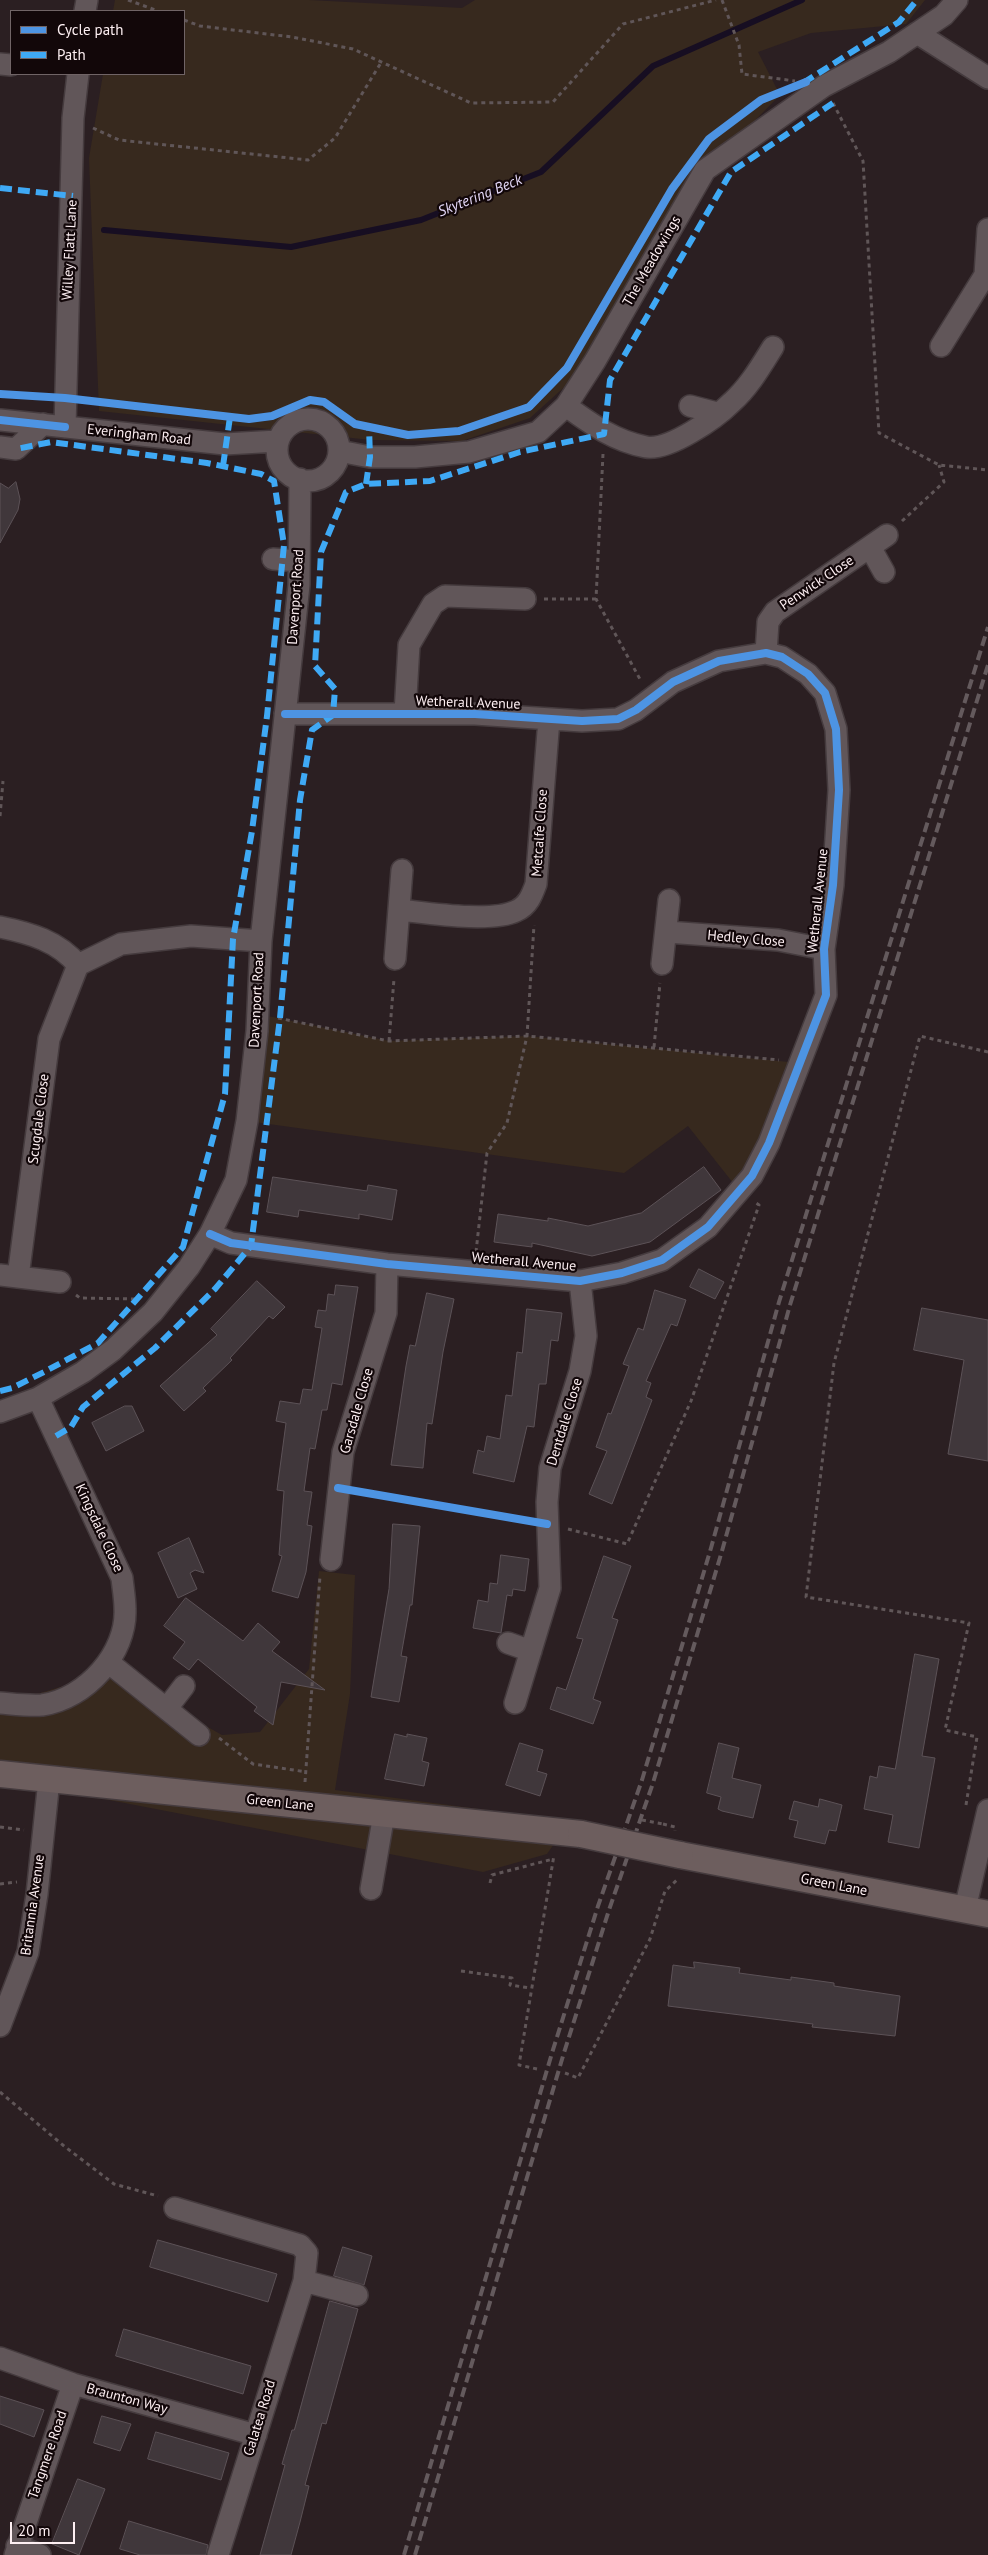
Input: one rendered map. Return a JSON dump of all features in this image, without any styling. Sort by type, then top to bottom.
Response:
[{"type":"main road","name":"Green Lane","points":[[0,1774],[571,1832],[976,1912]]},
{"type":"street","name":"The Meadowings","points":[[339,451],[370,457],[414,457],[469,452],[538,432],[566,406],[595,361],[706,170],[824,86],[889,52],[944,15],[957,0]]},
{"type":"street","points":[[917,33],[988,78]]},
{"type":"street","name":"Willey Flatt Lane","points":[[65,428],[66,321],[73,196],[73,118],[78,75]]},
{"type":"street","points":[[940,346],[985,275],[988,229]]},
{"type":"street","points":[[566,406],[604,434],[648,448],[674,443],[732,403],[759,370],[773,347]]},
{"type":"street","points":[[690,406],[717,413]]},
{"type":"street","points":[[308,419],[321,422],[330,428],[335,434],[339,451],[335,464],[327,474],[311,480],[300,479],[293,477],[281,464],[277,454],[278,441],[283,431],[293,422],[308,419]]},
{"type":"street","name":"Everingham Road","points":[[0,420],[225,444],[278,441]]},
{"type":"street","points":[[0,447],[16,449],[44,424]]},
{"type":"street","name":"Davenport Road","points":[[0,1412],[38,1398],[83,1372],[113,1350],[153,1312],[189,1267],[210,1234],[236,1180],[246,1121],[258,1014],[261,941],[299,585],[300,479]]},
{"type":"street","points":[[878,541],[884,572]]},
{"type":"street","name":"Penwick Close","points":[[766,653],[768,622],[775,612],[878,541]]},
{"type":"street","points":[[273,559],[299,561]]},
{"type":"street","points":[[405,714],[409,645],[434,604],[445,596],[524,599]]},
{"type":"street","name":"Wetherall Avenue","points":[[210,1234],[231,1243],[387,1264],[474,1270],[524,1278],[580,1281],[622,1273],[662,1260],[708,1227],[741,1193],[752,1176],[769,1143],[826,995],[824,949],[833,885],[839,790],[836,729],[825,693],[808,674],[782,657],[766,653],[719,661],[673,682],[651,699],[618,719],[582,722],[475,714],[285,714]]},
{"type":"street","name":"Metcalfe Close","points":[[399,910],[460,916],[492,915],[516,912],[530,901],[536,884],[549,719]]},
{"type":"street","points":[[396,959],[402,870]]},
{"type":"street","points":[[662,964],[669,900]]},
{"type":"street","points":[[0,927],[44,939],[66,951],[78,965],[121,944],[191,936],[261,941]]},
{"type":"street","name":"Hedley Close","points":[[667,932],[778,940],[824,949]]},
{"type":"street","name":"Scugdale Close","points":[[60,1282],[9,1276],[50,1039],[78,965]]},
{"type":"street","name":"Garsdale Close","points":[[331,1560],[344,1452],[386,1313],[387,1264]]},
{"type":"street","name":"Dentdale Close","points":[[515,1703],[550,1588],[547,1524],[550,1468],[580,1371],[586,1336],[580,1281]]},
{"type":"street","name":"Kingsdale Close","points":[[0,1703],[42,1704],[68,1697],[89,1683],[108,1662],[120,1641],[126,1610],[122,1578],[38,1398]]},
{"type":"street","points":[[508,1643],[531,1651]]},
{"type":"street","points":[[108,1662],[199,1735]]},
{"type":"street","points":[[167,1708],[184,1686]]},
{"type":"street","name":"Britannia Avenue","points":[[0,2026],[28,1952],[37,1894],[48,1780]]},
{"type":"street","points":[[976,1912],[988,1810]]},
{"type":"street","points":[[371,1889],[384,1814]]},
{"type":"street","name":"Galatea Road","points":[[169,2203],[300,2245],[307,2253],[304,2282],[218,2555]]},
{"type":"street","points":[[304,2282],[357,2294]]},
{"type":"street","name":"Braunton Way","points":[[0,2358],[73,2384],[256,2435]]},
{"type":"street","name":"Tangmere Road","points":[[16,2551],[73,2384]]},
{"type":"street","points":[[16,2551],[40,2555]]},
{"type":"path","points":[[128,0],[155,10]]},
{"type":"path","points":[[185,20],[200,26],[292,37],[353,49],[471,103],[553,102],[623,24],[716,0]]},
{"type":"path","points":[[722,0],[739,45],[742,74],[824,86],[863,160],[879,433],[939,465],[988,470]]},
{"type":"path","points":[[73,118],[118,140],[308,160],[335,138],[382,61]]},
{"type":"path","points":[[604,434],[596,599],[651,699]]},
{"type":"path","points":[[878,541],[944,482],[939,465]]},
{"type":"path","points":[[524,599],[596,599]]},
{"type":"path","points":[[0,816],[3,781]]},
{"type":"path","points":[[474,1270],[487,1153],[506,1122],[527,1036],[534,922]]},
{"type":"path","points":[[389,1041],[396,959]]},
{"type":"path","points":[[654,1047],[662,964]]},
{"type":"path","points":[[258,1014],[389,1041],[527,1036],[654,1047],[799,1063]]},
{"type":"path","points":[[965,1812],[977,1737],[945,1730],[969,1623],[806,1597],[834,1363],[920,1036],[988,1052]]},
{"type":"path","points":[[547,1524],[627,1544],[691,1401],[759,1205],[741,1193]]},
{"type":"path","points":[[60,1282],[80,1298],[137,1299],[153,1312]]},
{"type":"path","points":[[302,1805],[320,1569],[331,1560]]},
{"type":"path","points":[[199,1735],[211,1732],[253,1764],[306,1772]]},
{"type":"path","points":[[537,2069],[519,2064],[530,1988],[553,1859],[571,1832]]},
{"type":"path","points":[[565,2073],[578,2078],[650,1939],[665,1891],[688,1870],[685,1856]]},
{"type":"path","points":[[490,1883],[492,1875],[553,1859]]},
{"type":"path","points":[[0,1884],[20,1881]]},
{"type":"path","points":[[461,1971],[512,1978],[510,1985],[530,1988]]},
{"type":"path","points":[[0,2092],[64,2146],[114,2184],[169,2203]]},
{"type":"shaded area","points":[[115,0],[309,0],[462,8],[475,0],[925,0],[906,24],[811,33],[758,52],[780,95],[716,160],[570,382],[530,418],[462,441],[371,440],[99,411],[89,158],[103,75],[185,75],[185,10],[113,10]]},
{"type":"shaded area","points":[[258,1014],[389,1041],[527,1036],[799,1063],[741,1193],[688,1126],[624,1173],[247,1121]]},
{"type":"shaded area","points":[[319,1571],[355,1575],[350,1694],[335,1790],[570,1821],[547,1854],[483,1872],[0,1779],[0,1695],[27,1697],[110,1672],[222,1735],[260,1732],[309,1669]]},
{"type":"building","points":[[16,482],[20,499],[18,510],[0,543],[0,483],[8,488]]},
{"type":"building","points":[[704,1167],[721,1190],[650,1242],[592,1256],[532,1243],[532,1247],[494,1242],[498,1214],[548,1221],[548,1218],[588,1226],[641,1213]]},
{"type":"building","points":[[273,1177],[367,1191],[368,1185],[397,1190],[392,1220],[359,1214],[359,1219],[299,1210],[298,1217],[267,1212]]},
{"type":"building","points":[[699,1269],[724,1282],[715,1299],[690,1287]]},
{"type":"building","points":[[257,1281],[285,1307],[273,1319],[269,1316],[230,1358],[232,1360],[203,1388],[206,1391],[184,1411],[160,1386],[217,1335],[211,1329]]},
{"type":"building","points":[[336,1285],[358,1287],[342,1385],[332,1383],[327,1410],[322,1410],[315,1449],[310,1448],[304,1491],[312,1492],[307,1525],[312,1526],[306,1572],[298,1598],[272,1591],[282,1556],[279,1555],[284,1491],[277,1490],[286,1423],[276,1421],[280,1401],[300,1404],[303,1389],[312,1390],[322,1328],[315,1327],[318,1310],[326,1311],[328,1294],[334,1295]]},
{"type":"building","points":[[655,1290],[686,1300],[677,1326],[671,1324],[646,1381],[651,1383],[646,1397],[652,1400],[612,1504],[589,1494],[607,1451],[596,1447],[608,1413],[611,1414],[629,1366],[623,1364],[638,1328],[643,1330]]},
{"type":"building","points":[[427,1293],[454,1299],[443,1352],[432,1424],[427,1423],[423,1468],[391,1465],[410,1345],[415,1346]]},
{"type":"building","points":[[922,1308],[988,1320],[988,1461],[948,1454],[964,1360],[914,1350]]},
{"type":"building","points":[[527,1309],[562,1313],[558,1341],[551,1340],[546,1384],[539,1384],[534,1427],[527,1426],[514,1482],[473,1473],[478,1450],[484,1452],[487,1436],[500,1439],[506,1395],[512,1396],[517,1352],[522,1353]]},
{"type":"building","points":[[125,1406],[132,1406],[144,1431],[106,1451],[92,1423]]},
{"type":"building","points":[[393,1524],[420,1526],[412,1605],[410,1605],[401,1656],[407,1657],[399,1702],[371,1697],[389,1589]]},
{"type":"building","points":[[189,1538],[204,1573],[195,1570],[190,1573],[197,1589],[178,1598],[158,1553]]},
{"type":"building","points":[[501,1555],[529,1559],[525,1591],[513,1589],[512,1596],[507,1595],[501,1633],[473,1628],[478,1600],[488,1602],[490,1583],[497,1584]]},
{"type":"building","points":[[604,1556],[631,1566],[612,1618],[618,1620],[593,1699],[601,1702],[593,1724],[550,1709],[557,1687],[566,1690],[583,1639],[577,1638]]},
{"type":"building","points":[[186,1598],[243,1641],[258,1623],[280,1642],[272,1651],[325,1690],[281,1682],[273,1725],[254,1711],[257,1707],[198,1659],[189,1670],[173,1658],[185,1642],[164,1626]]},
{"type":"building","points":[[915,1654],[939,1659],[922,1756],[935,1758],[919,1848],[888,1842],[893,1815],[864,1809],[870,1776],[877,1778],[879,1766],[895,1769]]},
{"type":"building","points":[[395,1734],[427,1738],[422,1761],[429,1763],[424,1786],[385,1779]]},
{"type":"building","points":[[520,1743],[543,1750],[537,1771],[547,1774],[540,1796],[506,1785]]},
{"type":"building","points":[[719,1743],[739,1748],[732,1778],[761,1785],[753,1818],[718,1809],[721,1797],[707,1793]]},
{"type":"building","points":[[820,1799],[842,1805],[836,1831],[829,1830],[825,1844],[794,1837],[798,1821],[789,1819],[794,1801],[818,1807]]},
{"type":"building","points":[[694,1962],[740,1968],[739,1973],[791,1980],[791,1977],[834,1983],[834,1986],[900,1996],[895,2036],[812,2027],[813,2024],[668,2006],[673,1965],[694,1968]]},
{"type":"building","points":[[158,2240],[277,2274],[268,2302],[150,2267]]},
{"type":"building","points":[[343,2247],[372,2256],[364,2285],[334,2276]]},
{"type":"building","points":[[330,2301],[358,2309],[326,2424],[322,2423],[305,2485],[309,2486],[291,2555],[260,2555],[285,2465],[282,2464],[292,2430],[294,2430]]},
{"type":"building","points":[[124,2329],[251,2366],[243,2394],[116,2356]]},
{"type":"building","points":[[0,2396],[44,2410],[34,2437],[0,2424]]},
{"type":"building","points":[[102,2416],[131,2424],[120,2451],[94,2443]]},
{"type":"building","points":[[156,2432],[229,2453],[221,2480],[148,2459]]},
{"type":"building","points":[[78,2479],[105,2489],[79,2555],[52,2544]]},
{"type":"building","points":[[129,2521],[208,2545],[206,2555],[140,2555],[120,2549]]},
{"type":"waterway","name":"Skytering Beck","points":[[104,230],[291,247],[421,220],[541,172],[653,66],[802,0]]},
{"type":"railway","points":[[404,2555],[552,2053],[598,1906],[642,1780],[711,1548],[779,1302],[988,627]]},
{"type":"railway","points":[[415,2555],[563,2056],[609,1910],[653,1783],[722,1551],[790,1305],[988,665]]},
{"type":"marked path","points":[[803,83],[899,22],[917,0]]},
{"type":"marked path","points":[[56,1436],[71,1427],[83,1407],[155,1348],[215,1289],[251,1246],[280,1018],[300,800],[312,730],[333,715],[335,689],[315,666],[321,552],[346,492],[366,484],[430,481],[520,452],[604,434],[610,380],[731,172],[833,103]]},
{"type":"marked path","points":[[0,188],[73,196]]},
{"type":"marked path","points":[[223,466],[230,417]]},
{"type":"marked path","points":[[366,484],[370,457],[369,427]]},
{"type":"marked path","points":[[0,1391],[12,1388],[98,1343],[183,1247],[225,1094],[233,939],[252,831],[267,716],[284,545],[274,481],[261,474],[207,463],[51,442],[16,449]]},
{"type":"cycle path","points":[[0,394],[65,398],[249,419],[272,416],[310,400],[324,402],[355,424],[408,435],[459,431],[529,407],[567,368],[672,189],[709,139],[761,100],[806,82]]},
{"type":"cycle path","points":[[0,420],[65,427]]},
{"type":"cycle path","points":[[210,1234],[231,1243],[387,1264],[580,1281],[622,1273],[662,1260],[708,1227],[752,1176],[769,1143],[826,995],[824,949],[833,885],[839,790],[836,729],[825,693],[808,674],[782,657],[766,653],[719,661],[673,682],[636,710],[618,719],[582,721],[475,714],[285,714]]},
{"type":"cycle path","points":[[338,1488],[547,1524]]}]
